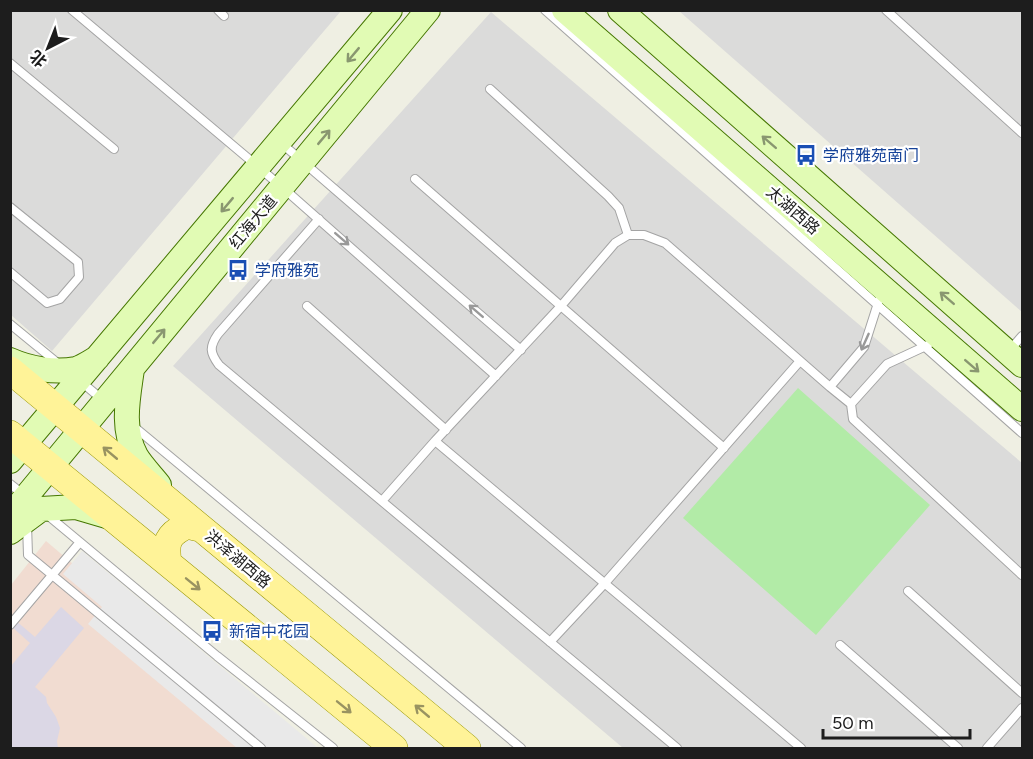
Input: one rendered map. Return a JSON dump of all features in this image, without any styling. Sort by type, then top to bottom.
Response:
[{"type":"main road","name":"红海大道","points":[[15,447],[56,408],[72,375],[99,357],[390,10]]},
{"type":"main road","name":"红海大道","points":[[21,509],[50,467],[82,429],[115,411],[132,369],[428,10]]},
{"type":"main road","name":"太湖西路","points":[[564,10],[934,343],[1023,409]]},
{"type":"main road","points":[[620,10],[1018,351]]},
{"type":"main road","points":[[10,360],[24,366],[72,375]]},
{"type":"main road","name":"洪泽湖西路","points":[[10,370],[467,748]]},
{"type":"main road","points":[[115,411],[129,436],[136,456],[175,507]]},
{"type":"main road","points":[[15,447],[50,467],[394,748]]},
{"type":"main road","points":[[21,509],[76,507],[112,517]]},
{"type":"main road","points":[[168,563],[166,546],[170,536],[187,525],[200,528]]},
{"type":"lane","points":[[72,10],[259,167],[496,376]]},
{"type":"lane","points":[[545,10],[880,296],[864,347],[830,387]]},
{"type":"lane","points":[[886,10],[1023,133]]},
{"type":"lane","points":[[10,63],[114,149]]},
{"type":"lane","points":[[490,89],[608,196],[619,208],[628,235]]},
{"type":"lane","points":[[280,142],[521,350]]},
{"type":"lane","points":[[415,179],[724,447]]},
{"type":"lane","points":[[10,207],[78,262],[79,277],[60,298],[47,303],[10,272]]},
{"type":"lane","points":[[319,219],[218,334],[211,344],[211,354],[219,365],[677,748]]},
{"type":"lane","points":[[382,501],[561,306],[615,243],[628,235],[644,235],[665,243],[851,404],[853,419],[1023,575]]},
{"type":"lane","points":[[307,306],[446,430]]},
{"type":"lane","points":[[10,324],[521,748]]},
{"type":"lane","points":[[851,404],[887,364],[934,343],[1023,433]]},
{"type":"lane","points":[[550,642],[800,362]]},
{"type":"lane","points":[[435,441],[801,748]]},
{"type":"lane","points":[[21,509],[80,542],[217,656],[333,748]]},
{"type":"lane","points":[[21,509],[28,555],[261,748]]},
{"type":"lane","points":[[10,626],[80,542]]},
{"type":"lane","points":[[908,591],[1023,693]]},
{"type":"lane","points":[[840,645],[958,748]]},
{"type":"lane","points":[[987,748],[1023,708]]},
{"type":"shaded area","points":[[11,11],[341,11],[52,351],[11,315]]},
{"type":"shaded area","points":[[679,11],[1022,11],[1022,312]]},
{"type":"shaded area","name":"学府雅苑","points":[[491,12],[1022,463],[1022,748],[623,748],[173,366]]},
{"type":"shaded area","points":[[46,541],[290,748],[11,748],[11,585]]},
{"type":"shaded area","points":[[82,551],[318,748],[237,748],[88,624],[102,607],[63,574]]},
{"type":"shaded area","points":[[61,607],[84,628],[35,687],[46,697],[56,717],[60,728],[58,748],[11,748],[11,666],[30,643],[11,626],[15,620],[35,637]]},
{"type":"green space","points":[[798,388],[930,505],[816,635],[683,518]]},
{"type":"place","name":"学府雅苑南门","points":[[806,155]]},
{"type":"place","name":"学府雅苑","points":[[238,270]]},
{"type":"place","name":"新宿中花园","points":[[212,631]]}]
